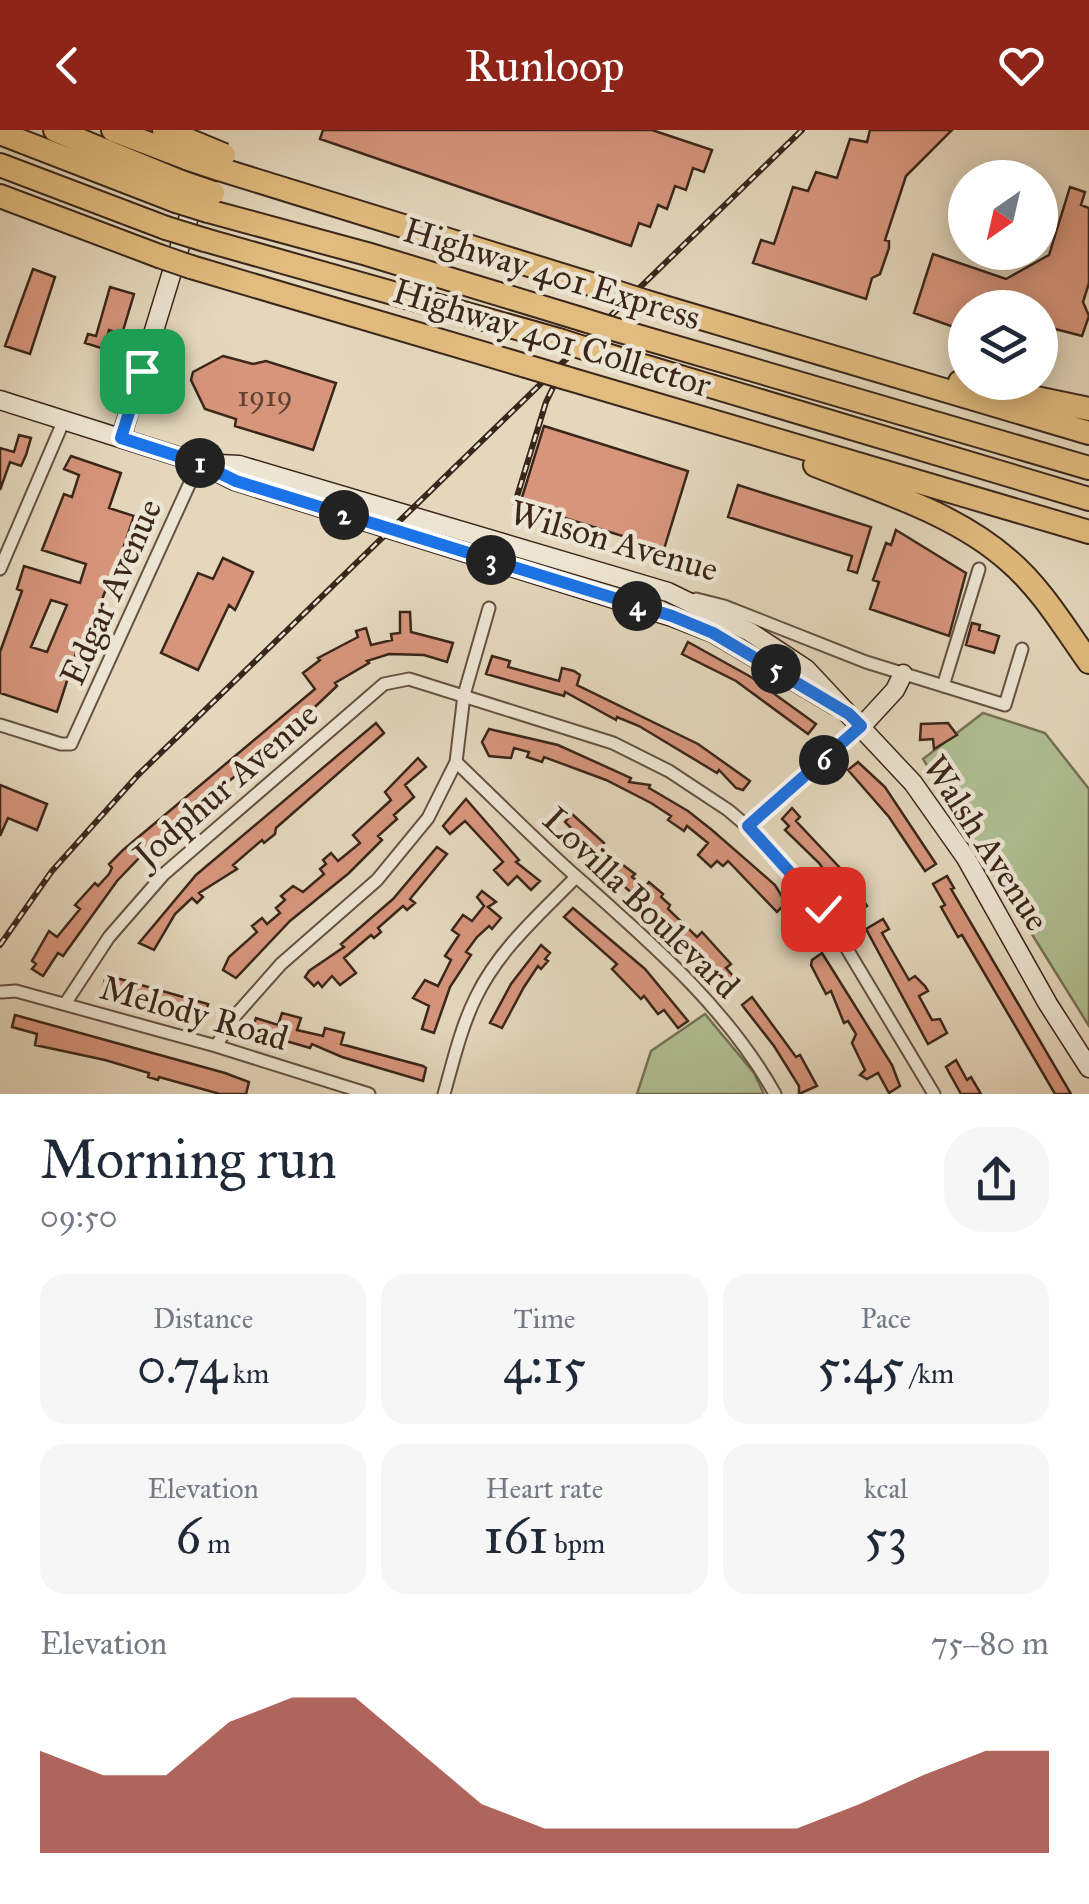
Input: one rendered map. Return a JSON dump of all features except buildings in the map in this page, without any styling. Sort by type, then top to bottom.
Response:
[{"type":"highway","points":[[55,130],[192,164]]},
{"type":"highway","points":[[112,130],[192,164]]},
{"type":"highway","points":[[164,130],[192,164]]},
{"type":"highway","points":[[0,132],[192,164]]},
{"type":"highway","name":"Highway 401 Collector","points":[[192,164],[222,162],[444,239],[1089,433]]},
{"type":"highway","name":"Highway 401 Express","points":[[192,164],[210,202],[610,328],[1089,468]]},
{"type":"highway","name":"Highway 401 Express","points":[[0,165],[166,228],[559,340],[1089,499]]},
{"type":"highway","name":"Highway 401 Collector","points":[[0,196],[191,266],[1089,532]]},
{"type":"highway","points":[[851,364],[1019,393],[1089,410]]},
{"type":"highway","points":[[691,416],[895,498],[976,536],[1011,562],[1033,585],[1089,662]]},
{"type":"main road","points":[[121,438],[192,164]]},
{"type":"main road","name":"Wilson Avenue","points":[[0,400],[199,463],[236,481],[672,616]]},
{"type":"main road","name":"Wilson Avenue","points":[[199,463],[240,465],[668,592]]},
{"type":"main road","name":"Walsh Avenue","points":[[668,592],[750,632],[806,668],[914,783],[966,858],[1048,1004],[1089,1068]]},
{"type":"main road","name":"Walsh Avenue","points":[[672,616],[713,633],[855,720]]},
{"type":"main road","points":[[855,720],[894,690],[903,674]]},
{"type":"street","points":[[0,568],[64,420]]},
{"type":"street","name":"Edgar Avenue","points":[[0,725],[71,744],[199,463]]},
{"type":"street","points":[[943,686],[979,569]]},
{"type":"street","name":"Wilson Avenue","points":[[668,592],[724,606],[819,646],[1006,705],[1022,650]]},
{"type":"street","points":[[216,1046],[235,1016],[281,964],[399,857],[428,818],[456,762],[464,695],[489,608]]},
{"type":"street","name":"Jodphur Avenue","points":[[65,1004],[109,937],[164,874],[384,684],[409,679],[578,730],[634,752],[698,789],[748,826],[823,909],[934,1094]]},
{"type":"street","points":[[748,826],[855,720]]},
{"type":"street","name":"Lovilla Boulevard","points":[[456,762],[650,942],[718,1014],[760,1067],[775,1094]]},
{"type":"street","points":[[444,1094],[470,1010],[485,980],[528,925],[576,877]]},
{"type":"street","name":"Melody Road","points":[[2,992],[16,991],[65,1004],[370,1094]]},
{"type":"green space","points":[[983,713],[1045,733],[1089,789],[1089,1026],[923,759]]},
{"type":"green space","points":[[705,1014],[754,1073],[764,1094],[637,1094],[651,1051]]},
{"type":"railway","points":[[0,945],[52,871],[138,775],[802,130]]},
{"type":"railway","points":[[515,503],[546,402],[561,371]]},
{"type":"route","points":[[142,371],[121,438],[199,463],[236,481],[672,616],[713,633],[849,714],[861,726],[748,826],[823,909]]}]
